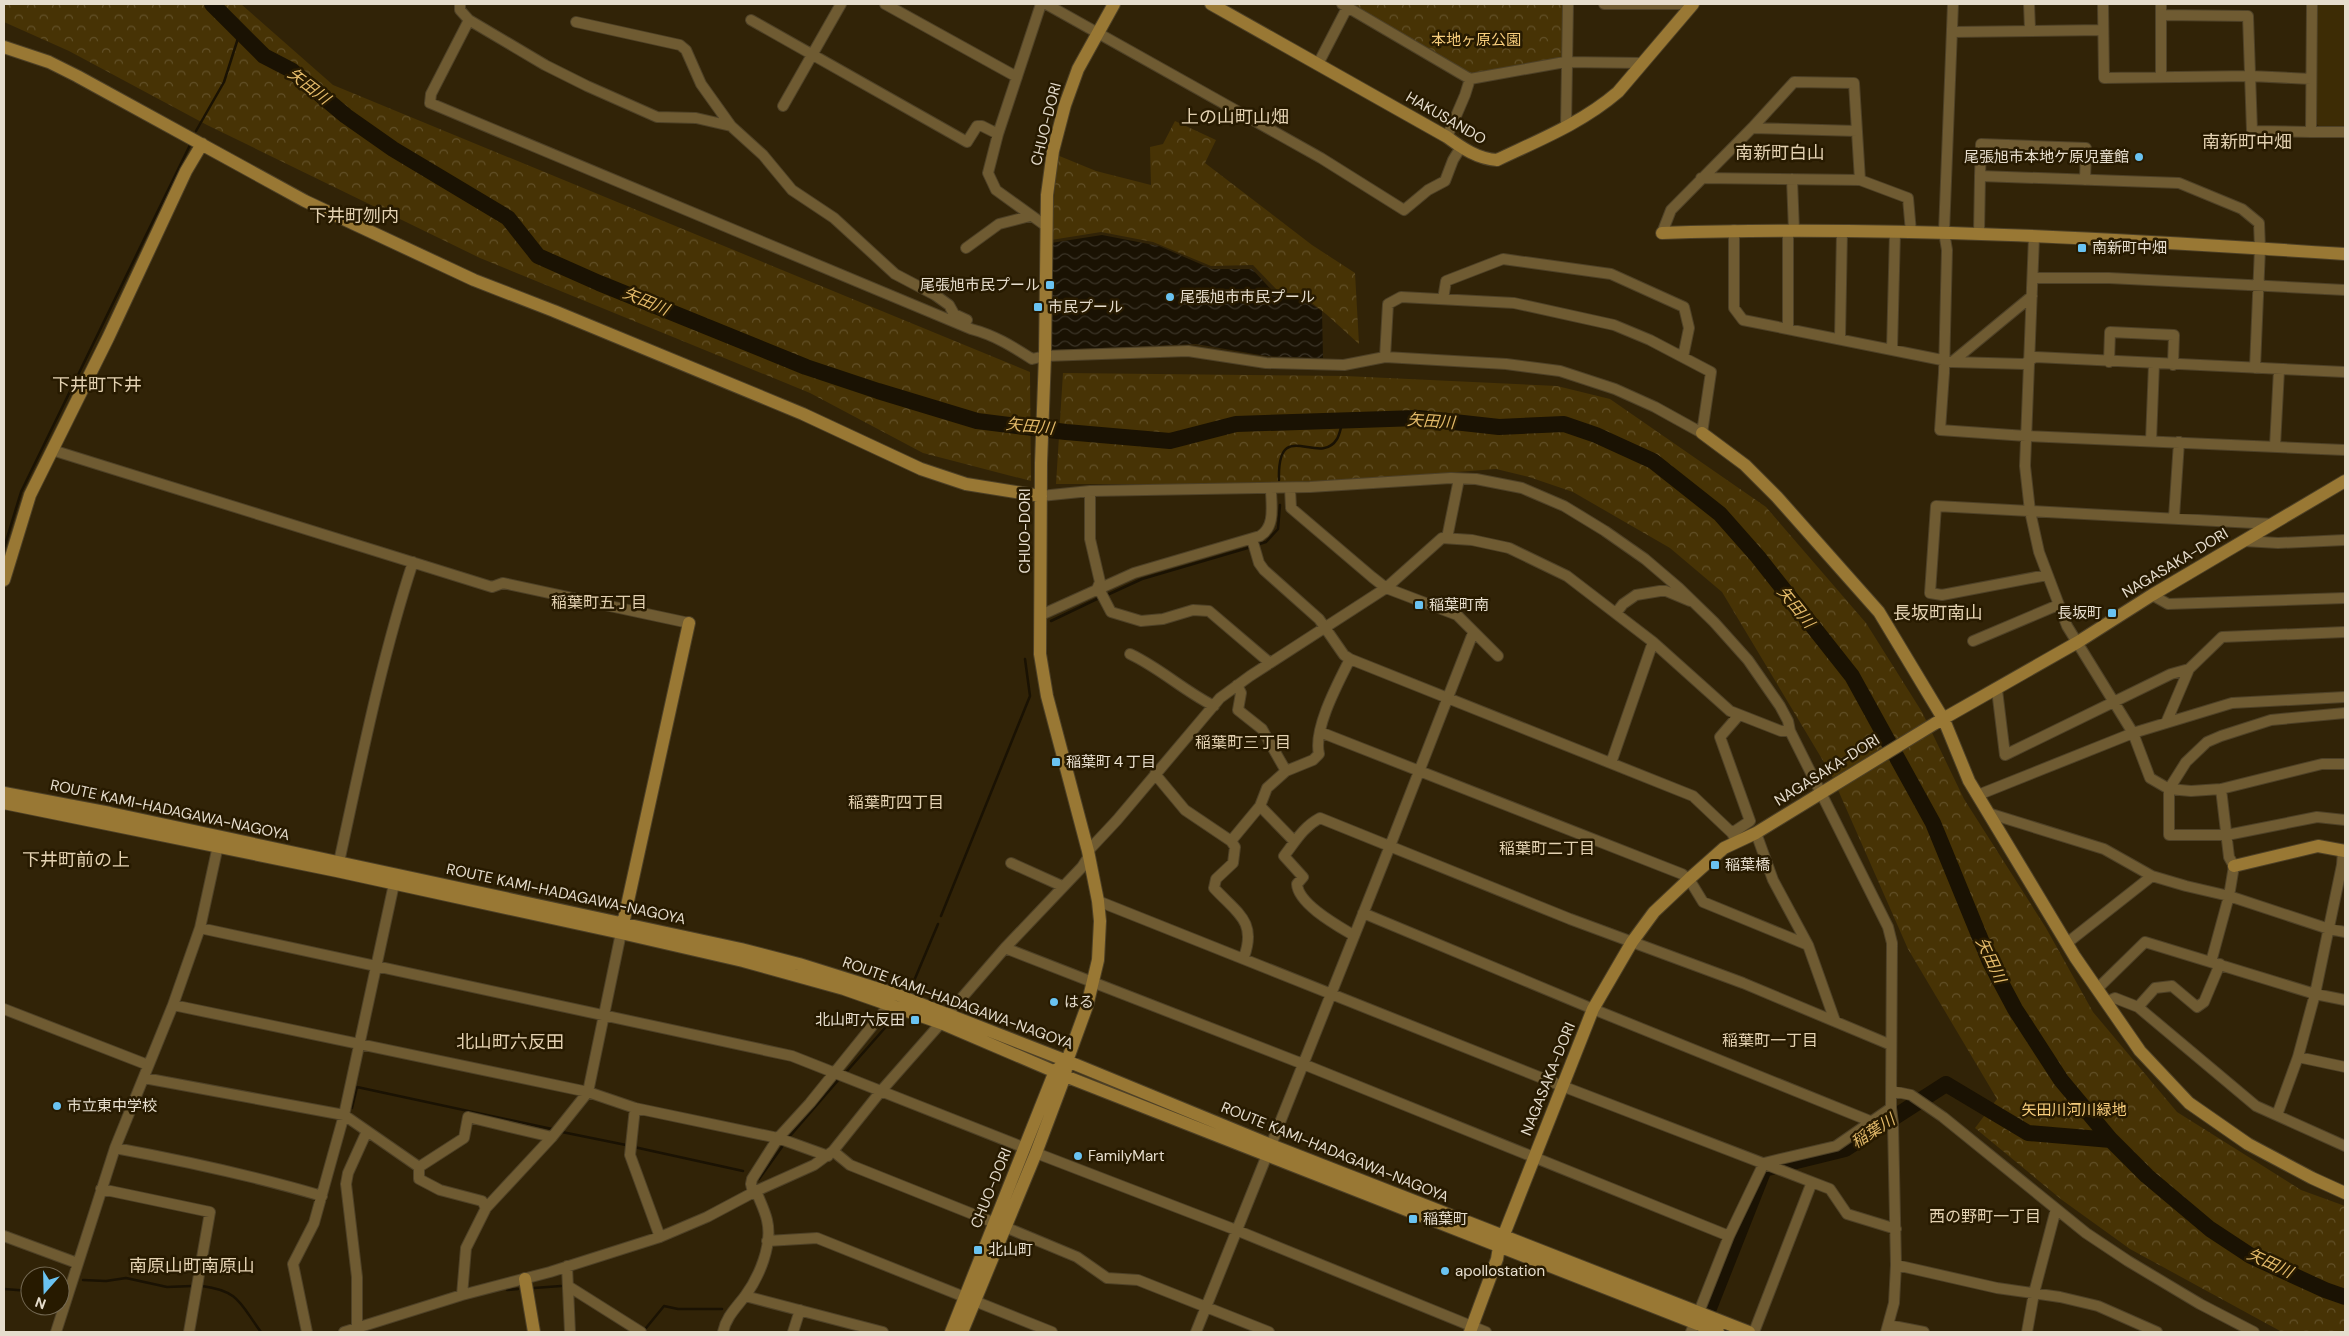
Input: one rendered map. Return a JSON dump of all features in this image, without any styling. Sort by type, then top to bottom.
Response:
[{"type":"street","points":[[460,4],[460,10],[469,20],[545,65],[587,86],[657,116],[696,118],[731,126]]},
{"type":"street","points":[[783,106],[841,4]]},
{"type":"street","points":[[885,4],[1017,77]]},
{"type":"street","points":[[1041,4],[998,134],[988,173],[992,183],[1006,198],[1046,226]]},
{"type":"street","points":[[1046,4],[1321,158],[1404,210],[1428,190],[1445,181],[1453,160],[1461,147]]},
{"type":"street","name":"CHUO-DORI","points":[[951,1332],[970,1299],[1060,1073],[1067,1061],[1094,982],[1098,960],[1100,921],[1098,901],[1088,853],[1047,696],[1040,654],[1043,370],[1045,356],[1047,195],[1053,151],[1062,114],[1078,69],[1114,4]]},
{"type":"street","name":"HAKUSANDO","points":[[1211,4],[1461,147],[1486,159],[1497,160],[1566,127],[1604,104],[1618,92],[1692,4]]},
{"type":"street","points":[[1566,127],[1565,62],[1568,4]]},
{"type":"street","points":[[1604,4],[1692,4]]},
{"type":"street","points":[[1952,4],[1944,232],[1947,250],[1948,361],[1940,430],[2026,436],[2345,450]]},
{"type":"street","points":[[2029,4],[2030,30]]},
{"type":"street","points":[[2103,4],[2104,78],[2250,76],[2311,79]]},
{"type":"street","points":[[2161,4],[2161,78]]},
{"type":"street","points":[[2311,132],[2312,4]]},
{"type":"street","points":[[1318,64],[1347,5],[1470,79],[1565,62],[1643,63]]},
{"type":"street","points":[[2161,15],[2248,16],[2252,131],[2345,132]]},
{"type":"street","points":[[469,20],[431,94],[430,103],[953,321],[988,333],[1003,340],[1032,360],[1045,356],[1188,351],[1266,363],[1344,365],[1385,357],[1506,364],[1560,371],[1615,389],[1655,407],[1702,433],[1744,466],[1777,497],[1880,612],[1969,781],[2066,943],[2140,1051],[2189,1103],[2248,1144],[2345,1193]]},
{"type":"street","points":[[751,20],[967,142],[977,126],[982,126],[998,134]]},
{"type":"street","points":[[576,22],[680,45],[686,50],[701,84],[731,126],[764,155],[792,190],[834,218],[895,274],[935,295],[949,305],[954,314],[983,327],[988,333]]},
{"type":"street","points":[[1952,32],[2102,30]]},
{"type":"street","points":[[4,47],[49,62],[305,201],[474,280],[803,414],[921,469],[966,484],[1041,492],[1290,488],[1476,479],[1522,488],[1564,506],[1605,531],[1645,559],[1692,601],[1748,660],[1780,706],[1788,721],[1790,731],[1824,791],[1888,927],[1892,943],[1891,1045],[1896,1265],[1894,1303],[1887,1329],[1924,1332]]},
{"type":"street","points":[[1446,137],[1470,79]]},
{"type":"street","points":[[1860,180],[1854,83],[1794,82],[1752,128],[1671,210],[1662,233],[1734,230],[1944,232],[2345,254]]},
{"type":"street","points":[[1752,128],[1857,131]]},
{"type":"street","points":[[4,580],[30,495],[108,338],[186,171],[202,144]]},
{"type":"street","points":[[1979,234],[1981,144],[2086,148],[2085,180]]},
{"type":"street","points":[[1980,176],[2180,183],[2242,209],[2259,222],[2260,248],[2255,368]]},
{"type":"street","points":[[1701,178],[1860,180],[1908,198],[1911,232]]},
{"type":"street","points":[[1788,329],[1792,179]]},
{"type":"street","points":[[966,248],[999,224],[1030,216]]},
{"type":"street","points":[[1734,230],[1734,308],[1743,320],[1948,361],[2024,364],[2035,357],[2345,372]]},
{"type":"street","points":[[1840,340],[1842,231]]},
{"type":"street","points":[[1892,350],[1895,232]]},
{"type":"street","points":[[2034,237],[2025,466],[2030,511],[2039,552],[2058,606],[2067,626],[2115,700],[2133,733],[2150,778],[2169,789],[2191,791],[2221,788],[2322,764],[2345,764]]},
{"type":"street","points":[[1443,299],[1446,281],[1503,260],[1611,274],[1684,307],[1689,328],[1683,357]]},
{"type":"street","points":[[2033,278],[2109,278],[2345,290]]},
{"type":"street","points":[[1948,361],[2032,296]]},
{"type":"street","points":[[1385,357],[1388,304],[1401,297],[1514,303],[1614,325],[1711,372],[1702,433]]},
{"type":"street","points":[[2109,362],[2110,332],[2174,335],[2173,365]]},
{"type":"street","points":[[2151,441],[2154,364]]},
{"type":"street","points":[[2275,446],[2279,370]]},
{"type":"street","points":[[2174,517],[2179,442]]},
{"type":"street","points":[[52,450],[492,587],[503,583],[689,622],[588,1092],[552,1137],[486,1208],[466,1248],[462,1295]]},
{"type":"street","points":[[1447,538],[1459,479]]},
{"type":"street","name":"NAGASAKA-DORI","points":[[1471,1329],[1534,1158],[1593,1009],[1632,942],[1654,912],[1735,838],[1756,833],[2345,481]]},
{"type":"street","points":[[1041,614],[1100,593],[1134,573],[1253,544],[1269,528],[1271,521],[1271,488]]},
{"type":"street","points":[[1290,488],[1291,508],[1386,588],[1457,615],[1473,632],[1482,637],[1498,656]]},
{"type":"street","points":[[1090,491],[1089,526],[1100,582],[1100,593],[1111,612],[1141,620],[1163,619],[1193,610],[1209,611],[1270,663]]},
{"type":"street","points":[[2047,575],[1942,594],[1930,593],[1936,506],[2174,517],[2273,524]]},
{"type":"street","points":[[344,1332],[361,1329],[373,1322],[462,1295],[525,1279],[660,1236],[707,1217],[754,1192],[814,1166],[830,1154],[881,1091],[1005,948],[1082,867],[1088,853],[1214,706],[1237,685],[1386,588],[1442,538],[1491,544],[1534,559],[1567,576],[1653,642],[1730,711],[1781,731],[1790,731]]},
{"type":"street","points":[[2244,541],[2278,543],[2345,540]]},
{"type":"street","points":[[1253,544],[1264,570],[1319,618],[1344,655],[1350,659],[1694,796],[1735,838],[1750,820],[1720,737],[1739,715]]},
{"type":"street","points":[[339,862],[393,623],[412,562]]},
{"type":"street","points":[[1616,613],[1636,595],[1660,591],[1666,591],[1687,601],[1692,601]]},
{"type":"street","points":[[2152,595],[2168,604],[2345,598]]},
{"type":"street","points":[[1973,642],[2058,606]]},
{"type":"street","points":[[1196,1332],[1390,846],[1473,632]]},
{"type":"street","points":[[2166,722],[2189,668],[2222,637],[2345,632]]},
{"type":"street","points":[[1610,763],[1653,642]]},
{"type":"street","points":[[1130,654],[1155,666],[1182,687],[1214,706]]},
{"type":"street","points":[[1231,841],[1260,806],[1267,788],[1286,770],[1313,760],[1319,754],[1317,744],[1320,732],[1336,687],[1350,659]]},
{"type":"street","points":[[1997,690],[2005,755],[2115,700],[2171,674],[2189,668]]},
{"type":"street","points":[[1237,685],[1241,693],[1238,710],[1262,729],[1286,770]]},
{"type":"street","points":[[1978,796],[2133,733],[2232,703],[2345,697]]},
{"type":"street","points":[[2345,713],[2271,720],[2207,742],[2186,762],[2169,789],[2169,835],[2227,835],[2311,818],[2345,820]]},
{"type":"street","points":[[1320,732],[1682,874],[1689,879],[1702,902],[1808,945]]},
{"type":"street","points":[[1155,774],[1185,810],[1231,841],[1235,847],[1235,859],[1216,879],[1214,888],[1246,924],[1250,936],[1244,957]]},
{"type":"street","points":[[2138,1007],[2155,988],[2167,986],[2172,986],[2197,1007],[2204,1002],[2215,963],[2234,866],[2229,857],[2221,788]]},
{"type":"street","name":"ROUTE KAMI-HADAGAWA-NAGOYA","points":[[4,793],[110,812],[219,842],[394,884],[622,929],[741,948],[800,964],[898,995],[944,1019],[1060,1073],[1269,1150],[1502,1242],[1718,1332]]},
{"type":"street","name":"ROUTE KAMI-HADAGAWA-NAGOYA","points":[[4,803],[339,862],[622,929],[794,974],[944,1019],[1067,1061],[1269,1150]]},
{"type":"street","points":[[1260,806],[1294,841]]},
{"type":"street","points":[[1988,813],[2104,849],[2152,876],[2229,896],[2329,929],[2345,932]]},
{"type":"street","points":[[1354,935],[1315,910],[1297,889],[1297,884],[1303,877],[1284,856],[1294,841],[1312,822],[1320,818],[1632,942],[1743,983],[1891,1045]]},
{"type":"street","points":[[1756,833],[1773,880],[1808,945],[1835,1021]]},
{"type":"street","points":[[56,1332],[115,1148],[173,1005],[200,928],[219,842]]},
{"type":"street","points":[[2234,866],[2318,846],[2344,851],[2315,994],[2298,1058],[2277,1115]]},
{"type":"street","points":[[1012,863],[1062,886]]},
{"type":"street","points":[[2066,943],[2152,876]]},
{"type":"street","points":[[307,1332],[293,1264],[314,1223],[344,1115],[394,884]]},
{"type":"street","points":[[1098,901],[1244,957],[1562,1086],[1830,1189],[1848,1214],[1896,1230]]},
{"type":"street","points":[[1363,913],[1593,1009],[1870,1121]]},
{"type":"street","points":[[200,928],[792,1056],[1030,1151],[1236,1230],[1471,1329],[1486,1332]]},
{"type":"street","points":[[2097,989],[2145,942],[2315,994],[2345,1000]]},
{"type":"street","points":[[1005,948],[1303,1064],[1729,1236]]},
{"type":"street","points":[[2106,1002],[2116,998],[2138,1007],[2256,1106],[2345,1146]]},
{"type":"street","points":[[723,1332],[729,1316],[745,1296],[761,1268],[767,1240],[768,1222],[754,1192],[752,1178],[778,1138],[890,1004]]},
{"type":"street","points":[[173,1005],[588,1092],[635,1108],[778,1138],[830,1154],[850,1164],[1077,1257],[1108,1278],[1138,1280],[1269,1332]]},
{"type":"street","points":[[4,1009],[148,1065]]},
{"type":"street","points":[[2298,1058],[2345,1067]]},
{"type":"street","points":[[144,1078],[344,1115],[419,1167]]},
{"type":"street","points":[[1892,1091],[1911,1095],[1925,1104],[2056,1209],[2128,1261],[2200,1304],[2254,1332]]},
{"type":"street","points":[[635,1108],[630,1155],[660,1236]]},
{"type":"street","points":[[1694,1323],[1729,1236],[1769,1165],[1836,1146],[1870,1121],[1892,1109]]},
{"type":"street","points":[[419,1167],[464,1138],[468,1117],[552,1137]]},
{"type":"street","points":[[361,1329],[346,1184],[348,1173],[367,1131]]},
{"type":"street","points":[[115,1148],[186,1161],[272,1181],[322,1196]]},
{"type":"street","points":[[419,1167],[419,1179],[440,1190],[482,1201],[486,1208]]},
{"type":"street","points":[[1754,1332],[1812,1182]]},
{"type":"street","points":[[101,1189],[210,1212],[189,1332]]},
{"type":"street","points":[[2027,1332],[2034,1293],[2056,1209]]},
{"type":"street","points":[[4,1236],[77,1263]]},
{"type":"street","points":[[767,1240],[817,1238],[1052,1332]]},
{"type":"street","points":[[1896,1265],[1997,1288],[2034,1293],[2098,1306],[2157,1332]]},
{"type":"street","points":[[567,1266],[570,1332]]},
{"type":"street","points":[[525,1279],[534,1332]]},
{"type":"street","points":[[568,1286],[641,1332]]},
{"type":"street","points":[[745,1296],[883,1332]]},
{"type":"street","name":"CHUO-DORI","points":[[962,1332],[970,1299]]},
{"type":"street","points":[[794,1332],[800,1310]]},
{"type":"street","name":"ROUTE KAMI-HADAGAWA-NAGOYA","points":[[1694,1323],[1748,1332]]},
{"type":"shaded area","points":[[2317,4],[2345,4],[2345,127],[2320,127],[2316,123]]},
{"type":"green space","points":[[4,4],[241,4],[333,85],[1030,372],[1031,481],[923,453],[810,393],[480,258],[207,125],[69,51],[4,22]]},
{"type":"green space","name":"本地ヶ原公園","points":[[1349,4],[1566,4],[1565,62],[1470,79]]},
{"type":"green space","points":[[1175,121],[1216,140],[1205,163],[1312,245],[1355,273],[1359,344],[1299,293],[1280,293],[1253,265],[1211,266],[1153,242],[1101,232],[1051,240],[1057,155],[1096,171],[1151,185],[1150,147],[1163,144]]},
{"type":"green space","name":"矢田川河川緑地","points":[[1063,373],[1345,376],[1557,386],[1610,399],[1766,507],[1866,623],[1922,712],[1964,799],[2046,928],[2093,1012],[2177,1112],[2301,1190],[2345,1206],[2345,1332],[2282,1332],[2130,1249],[2062,1200],[1975,1128],[1997,1099],[1908,949],[1831,774],[1722,592],[1670,548],[1573,492],[1529,477],[1496,469],[1301,484],[1056,484]]},
{"type":"water","name":"尾張旭市市民プール","points":[[1102,235],[1159,246],[1212,269],[1252,269],[1278,297],[1299,297],[1322,311],[1323,358],[1266,356],[1196,344],[1051,350],[1051,243]]},
{"type":"waterway","name":"矢田川","points":[[212,4],[264,56],[291,70],[346,116],[393,149],[508,218],[538,256],[599,283],[806,367],[878,391],[977,421],[1066,432],[1170,441],[1236,424],[1418,418],[1499,427],[1564,424],[1596,435],[1653,461],[1720,514],[1758,557],[1852,676],[1933,823],[1990,962],[2015,1009],[2061,1080],[2111,1140],[2147,1176],[2210,1229],[2251,1256],[2325,1290],[2345,1297]]},
{"type":"waterway","points":[[196,131],[224,82],[240,32]]},
{"type":"waterway","points":[[4,548],[21,492],[190,145]]},
{"type":"waterway","points":[[1279,480],[1280,461],[1285,450],[1292,446],[1320,448],[1329,446],[1337,439],[1343,421]]},
{"type":"waterway","points":[[1256,545],[1266,542],[1278,529],[1280,505]]},
{"type":"waterway","points":[[1107,595],[1142,579],[1251,547]]},
{"type":"waterway","points":[[1051,621],[1099,598]]},
{"type":"waterway","points":[[941,916],[1030,696],[1025,659]]},
{"type":"waterway","points":[[911,988],[938,924]]},
{"type":"waterway","points":[[847,1071],[891,1021]]},
{"type":"waterway","points":[[790,1136],[840,1078]]},
{"type":"waterway","name":"稲葉川","points":[[1709,1308],[1764,1169],[1845,1149],[1946,1084],[2028,1133],[2111,1140]]},
{"type":"waterway","points":[[352,1108],[357,1087],[552,1129]]},
{"type":"waterway","points":[[562,1132],[626,1145]]},
{"type":"waterway","points":[[759,1179],[784,1144]]},
{"type":"waterway","points":[[634,1147],[743,1171]]},
{"type":"waterway","points":[[83,1280],[106,1281],[126,1278],[167,1287],[192,1286]]},
{"type":"waterway","points":[[202,1286],[215,1288],[232,1295],[243,1306],[261,1332]]},
{"type":"waterway","points":[[534,1288],[561,1286]]},
{"type":"waterway","points":[[4,1289],[20,1290]]},
{"type":"waterway","points":[[507,1290],[518,1289]]},
{"type":"waterway","points":[[646,1328],[664,1306],[678,1309],[722,1309]]},
{"type":"place","name":"尾張旭市本地ケ原児童館","points":[[2139,157]]},
{"type":"place","name":"南新町中畑","points":[[2082,248]]},
{"type":"place","name":"尾張旭市民プール","points":[[1050,285]]},
{"type":"place","name":"尾張旭市市民プール","points":[[1170,297]]},
{"type":"place","name":"市民プール","points":[[1038,307]]},
{"type":"place","name":"稲葉町南","points":[[1419,605]]},
{"type":"place","name":"長坂町","points":[[2112,613]]},
{"type":"place","name":"稲葉町４丁目","points":[[1056,762]]},
{"type":"place","name":"稲葉橋","points":[[1715,865]]},
{"type":"place","name":"はる","points":[[1054,1002]]},
{"type":"place","name":"北山町六反田","points":[[915,1020]]},
{"type":"place","name":"市立東中学校","points":[[57,1106]]},
{"type":"place","name":"FamilyMart","points":[[1078,1156]]},
{"type":"place","name":"稲葉町","points":[[1413,1219]]},
{"type":"place","name":"北山町","points":[[978,1250]]},
{"type":"place","name":"apollostation","points":[[1445,1271]]},
{"type":"district","name":"上の山町山畑","points":[[1235,117]]},
{"type":"district","name":"南新町中畑","points":[[2247,142]]},
{"type":"district","name":"南新町白山","points":[[1780,153]]},
{"type":"district","name":"下井町刎内","points":[[354,216]]},
{"type":"district","name":"下井町下井","points":[[97,385]]},
{"type":"district","name":"稲葉町五丁目","points":[[599,602]]},
{"type":"district","name":"長坂町南山","points":[[1938,613]]},
{"type":"district","name":"稲葉町三丁目","points":[[1243,742]]},
{"type":"district","name":"稲葉町四丁目","points":[[896,802]]},
{"type":"district","name":"稲葉町二丁目","points":[[1547,848]]},
{"type":"district","name":"下井町前の上","points":[[76,860]]},
{"type":"district","name":"稲葉町一丁目","points":[[1770,1040]]},
{"type":"district","name":"北山町六反田","points":[[510,1042]]},
{"type":"district","name":"西の野町一丁目","points":[[1985,1216]]},
{"type":"district","name":"南原山町南原山","points":[[192,1266]]}]
